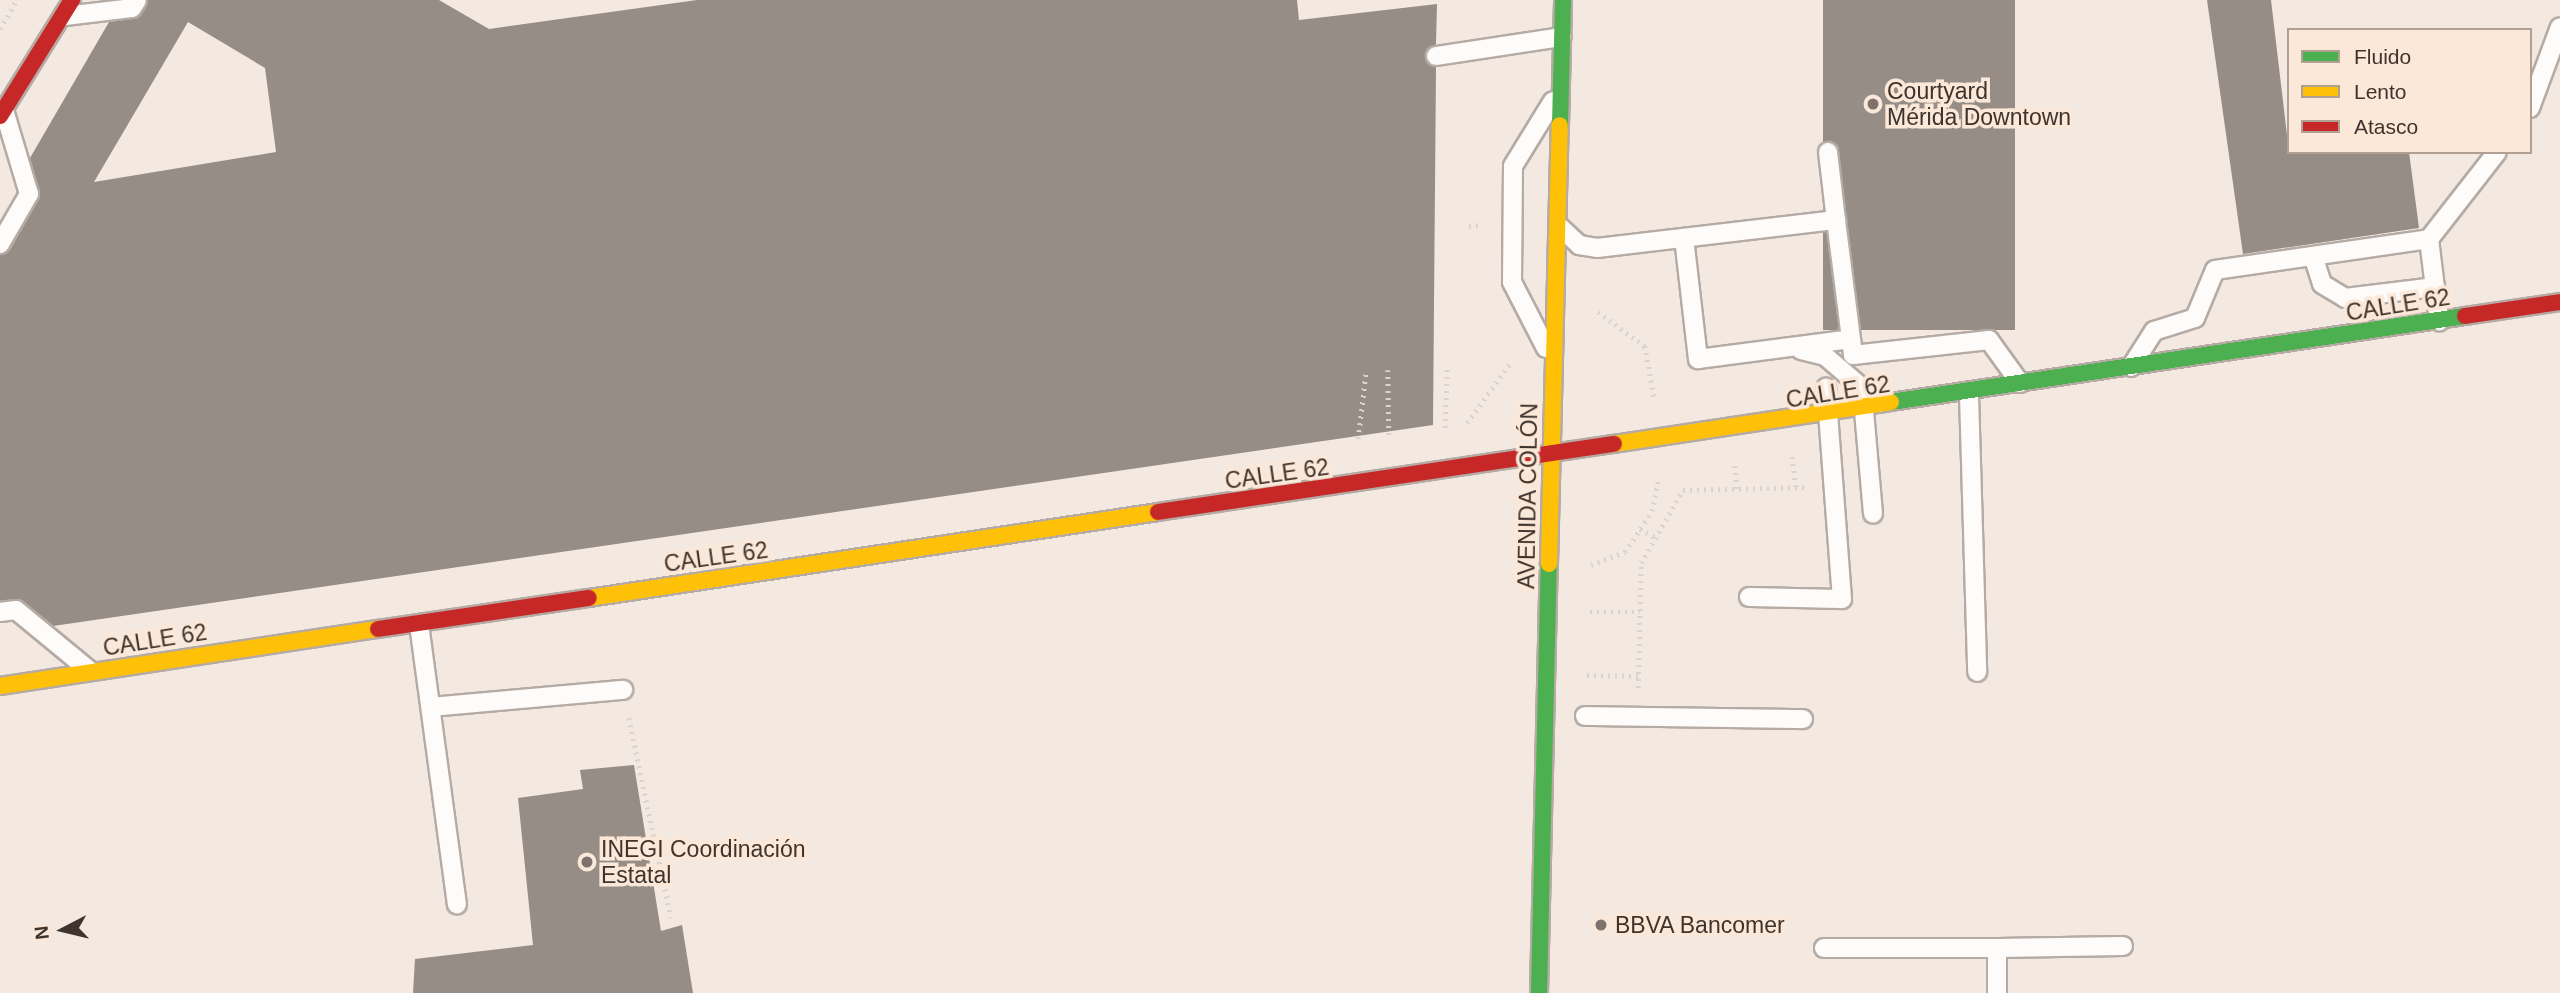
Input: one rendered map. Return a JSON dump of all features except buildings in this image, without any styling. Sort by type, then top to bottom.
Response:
[{"type":"main road","points":[[2,113],[72,0]]},
{"type":"main road","name":"AVENIDA COLÓN","points":[[1539,993],[1563,0]]},
{"type":"main road","name":"CALLE 62","points":[[0,686],[1864,411],[2560,302]]},
{"type":"lane","points":[[61,16],[132,8],[137,0]]},
{"type":"lane","points":[[2532,103],[2560,27]]},
{"type":"lane","points":[[1436,56],[1562,37]]},
{"type":"lane","points":[[1554,362],[1512,282],[1513,166],[1560,89]]},
{"type":"lane","points":[[0,244],[29,194],[2,113]]},
{"type":"lane","points":[[1828,152],[1853,355],[1989,340],[2022,386]]},
{"type":"lane","points":[[2130,369],[2154,331],[2200,312],[2215,270],[2429,239],[2495,154]]},
{"type":"lane","points":[[1558,224],[1579,244],[1597,248],[1836,220]]},
{"type":"lane","points":[[1684,238],[1698,359],[1851,339]]},
{"type":"lane","points":[[2429,239],[2440,321]]},
{"type":"lane","points":[[2313,256],[2322,284],[2345,298],[2435,287]]},
{"type":"lane","points":[[1790,347],[1825,356],[1886,407]]},
{"type":"lane","points":[[1749,597],[1842,599],[1826,388]]},
{"type":"lane","points":[[1969,394],[1977,672]]},
{"type":"lane","points":[[1864,411],[1873,514]]},
{"type":"lane","points":[[0,612],[16,610],[93,673]]},
{"type":"lane","points":[[419,624],[457,904]]},
{"type":"lane","points":[[431,707],[623,690]]},
{"type":"lane","points":[[1585,716],[1803,719]]},
{"type":"lane","points":[[1824,948],[2123,946]]},
{"type":"lane","points":[[1997,948],[1997,993]]},
{"type":"path","points":[[0,29],[17,0]]},
{"type":"path","points":[[1595,310],[1645,346],[1656,412]]},
{"type":"path","points":[[1465,426],[1513,359]]},
{"type":"path","points":[[1445,439],[1447,369]]},
{"type":"path","points":[[1388,370],[1389,447]]},
{"type":"path","points":[[1354,443],[1363,426],[1366,371]]},
{"type":"path","points":[[1792,451],[1796,487]]},
{"type":"path","points":[[1734,459],[1737,489]]},
{"type":"path","points":[[1587,567],[1625,552],[1652,511],[1660,470]]},
{"type":"path","points":[[1637,717],[1641,563],[1683,490],[1835,486]]},
{"type":"path","points":[[1640,529],[1656,538]]},
{"type":"path","points":[[1586,612],[1640,612]]},
{"type":"path","points":[[1585,675],[1638,676]]},
{"type":"path","points":[[623,690],[671,918]]},
{"type":"traffic: fast","points":[[1560,125],[1563,0]]},
{"type":"traffic: fast","points":[[1891,402],[2465,316]]},
{"type":"traffic: fast","points":[[1539,993],[1549,564]]},
{"type":"traffic: slow","points":[[1549,564],[1560,125]]},
{"type":"traffic: slow","points":[[1614,444],[1891,402]]},
{"type":"traffic: slow","points":[[589,598],[1158,512]]},
{"type":"traffic: slow","points":[[0,686],[378,629]]},
{"type":"traffic: jam","points":[[0,116],[72,0]]},
{"type":"traffic: jam","points":[[2465,316],[2560,302]]},
{"type":"traffic: jam","points":[[1158,512],[1614,444]]},
{"type":"traffic: jam","points":[[378,629],[589,598]]},
{"type":"place","name":"Courtyard Mérida Downtown","points":[[1873,104]]},
{"type":"place","name":"INEGI Coordinación Estatal","points":[[587,862]]},
{"type":"place","name":"BBVA Bancomer","points":[[1601,925]]}]
